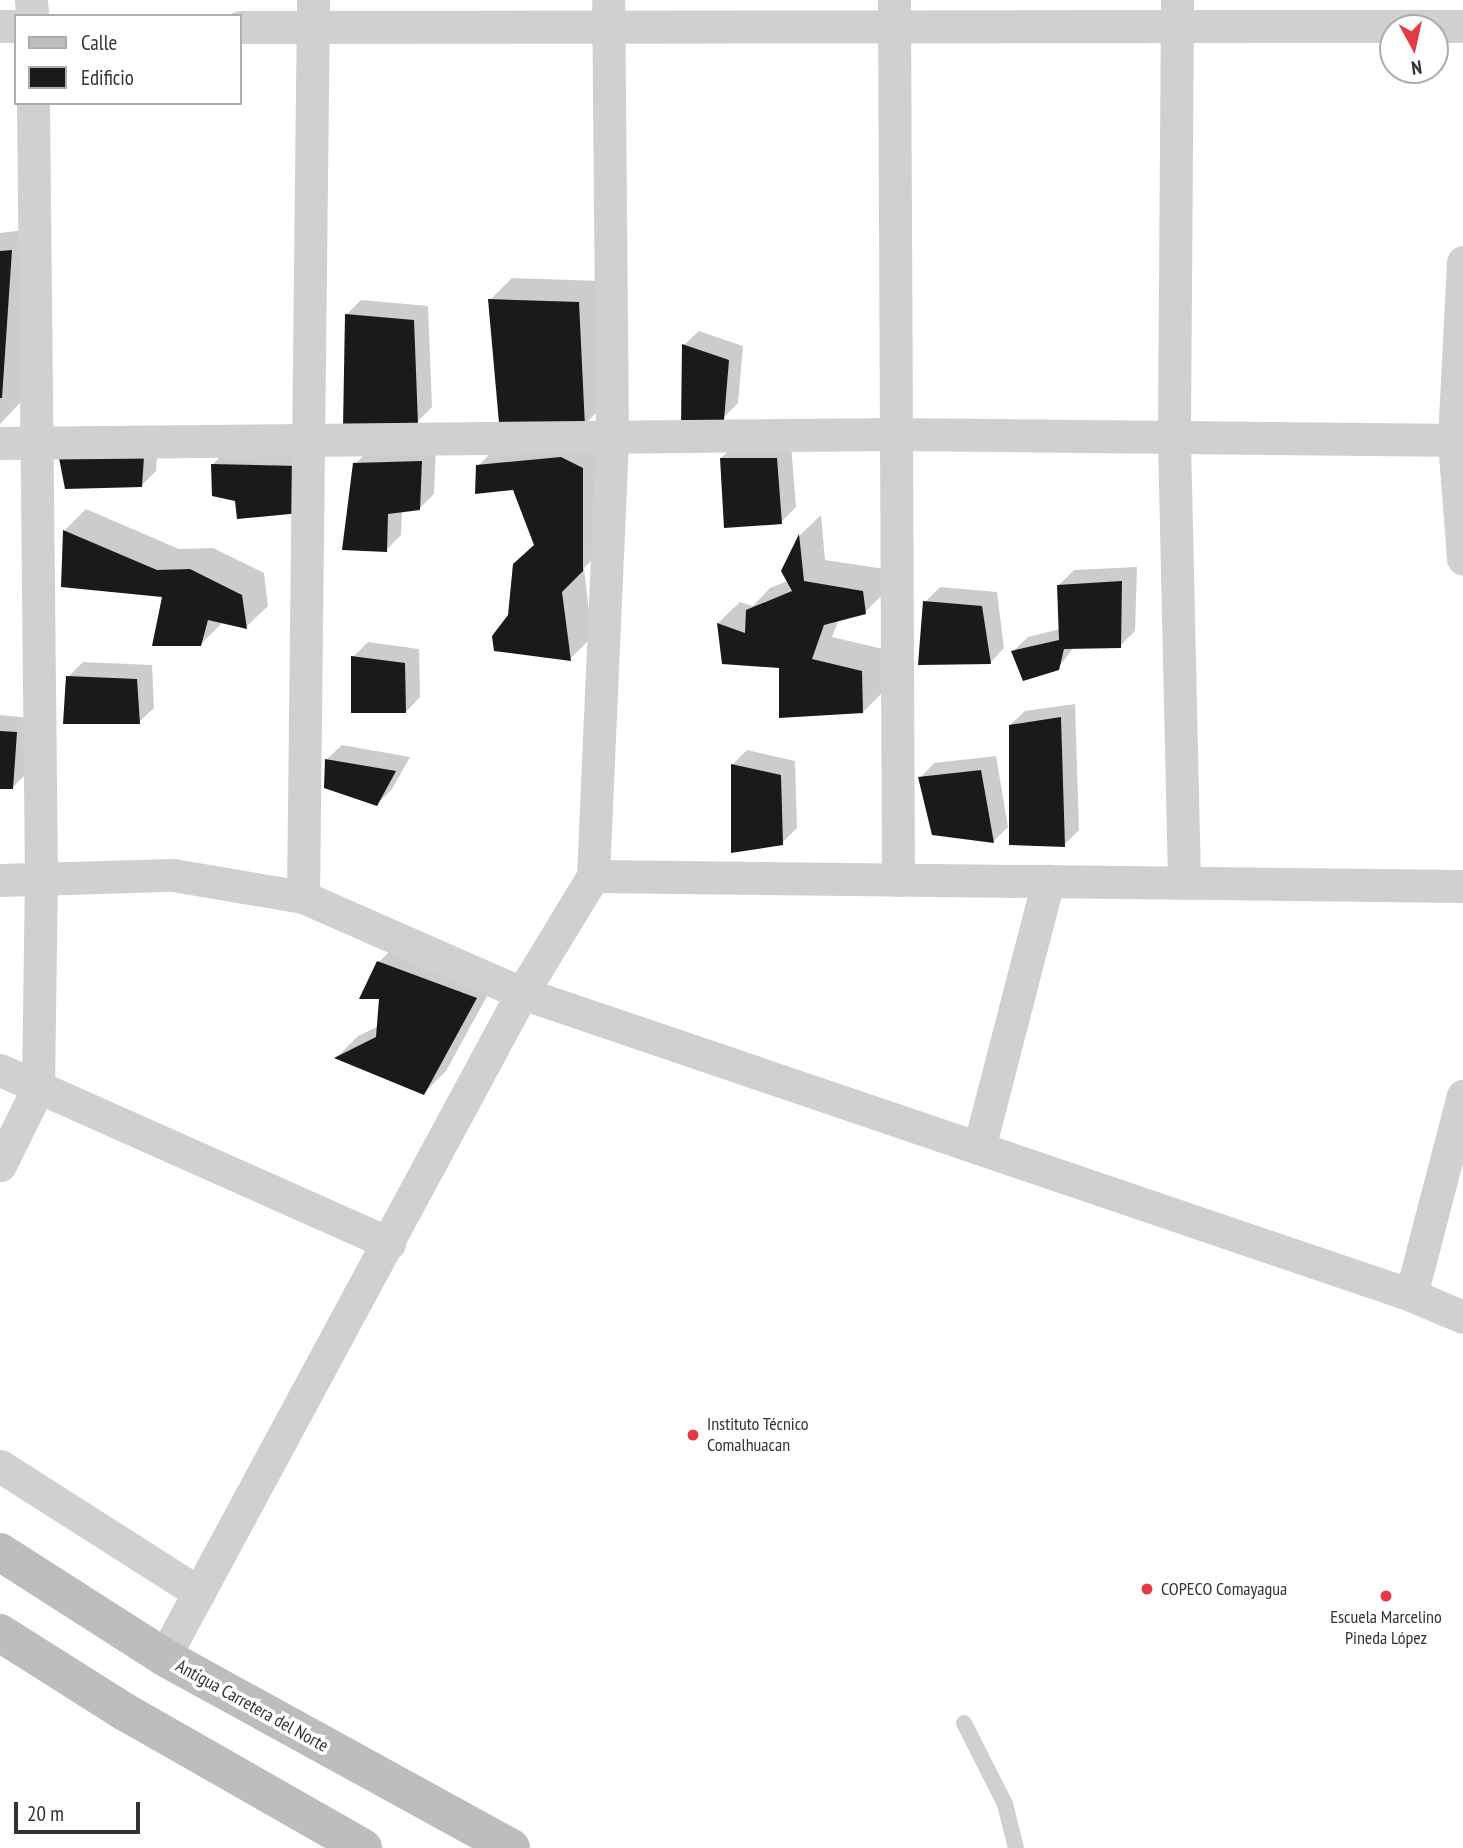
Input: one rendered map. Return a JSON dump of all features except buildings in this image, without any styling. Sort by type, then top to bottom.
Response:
[{"type":"main road","name":"Antigua Carretera del Norte","points":[[0,1552],[164,1657],[511,1848]]},
{"type":"main road","points":[[0,1633],[321,1838],[363,1848]]},
{"type":"main road","points":[[0,1659],[125,1712]]},
{"type":"street","points":[[242,27],[313,13],[1177,13],[1463,26]]},
{"type":"street","points":[[303,897],[313,13]]},
{"type":"street","points":[[1177,13],[1174,440],[1184,883]]},
{"type":"street","points":[[164,1657],[523,993],[593,876],[612,437],[609,14]]},
{"type":"street","points":[[894,14],[898,880]]},
{"type":"street","points":[[0,1165],[38,1087],[41,880],[33,105]]},
{"type":"street","points":[[1463,262],[1459,440],[1463,559]]},
{"type":"street","points":[[0,443],[896,434],[1174,440],[1459,440]]},
{"type":"street","points":[[0,880],[173,875],[303,897],[523,993],[1411,1295],[1463,1317]]},
{"type":"street","points":[[593,876],[1463,886]]},
{"type":"street","points":[[979,1148],[1048,881]]},
{"type":"street","points":[[0,1070],[388,1243]]},
{"type":"street","points":[[1411,1295],[1463,1096]]},
{"type":"street","points":[[0,1466],[199,1593]]},
{"type":"lane","points":[[964,1723],[1005,1804],[1016,1848]]},
{"type":"place","name":"Instituto Técnico Comalhuacan","points":[[693,1435]]},
{"type":"place","name":"COPECO Comayagua","points":[[1147,1589]]},
{"type":"place","name":"Escuela Marcelino Pineda López","points":[[1386,1596]]}]
